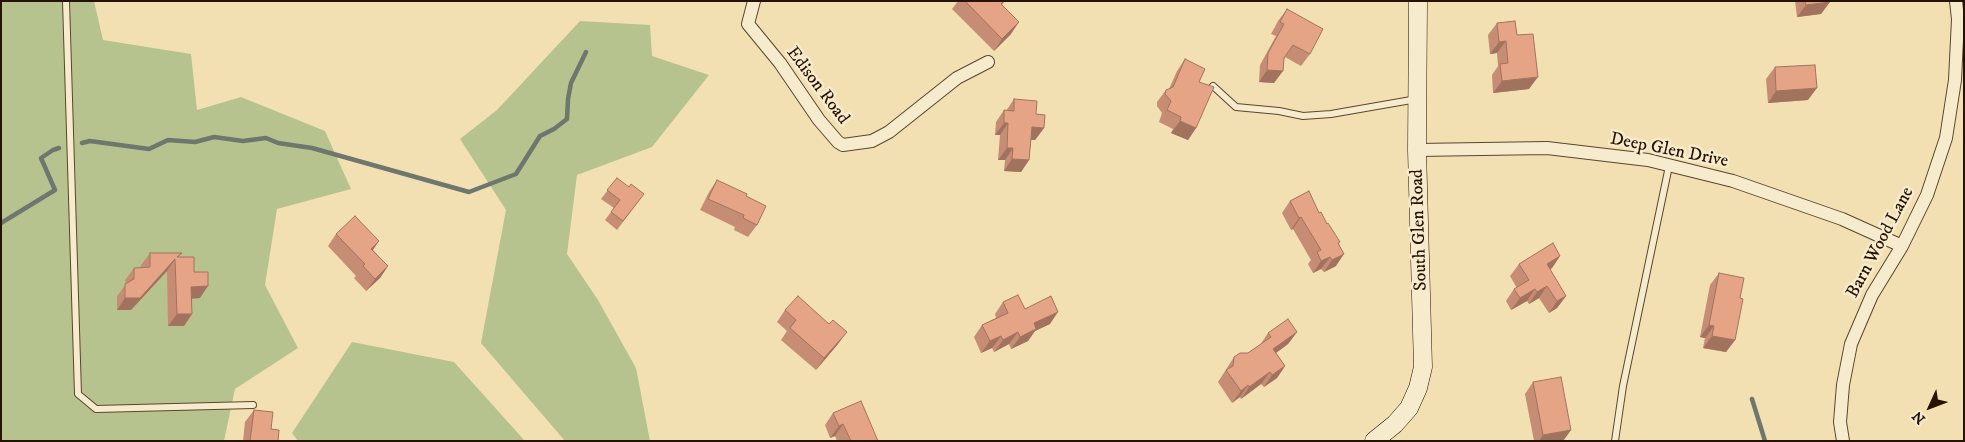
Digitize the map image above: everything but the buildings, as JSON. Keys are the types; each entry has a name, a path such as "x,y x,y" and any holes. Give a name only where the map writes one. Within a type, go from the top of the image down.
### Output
{"main road":[{"name":"South Glen Road","path":"1374,441 1395,424 1409,408 1418,388 1423,367 1417,150 1418,1"}],"street":[{"name":"Edison Road","path":"754,1 748,24 780,63 819,120 838,142 843,145 872,141 889,132 957,78 988,62"},
{"name":"Barn Wood Lane","path":"1843,441 1840,422 1843,385 1851,344 1872,295 1902,246 1927,196 1946,138 1955,80 1958,19 1956,1"},
{"name":"Deep Glen Drive","path":"1417,150 1547,148 1648,160 1733,181 1842,219 1902,246"}],"lane":[{"path":"66,1 78,394 96,409 253,404"},
{"path":"1213,86 1236,108 1279,111 1303,116 1331,114 1418,99"},
{"path":"1615,441 1623,386 1669,166"}],"green space":[{"path":"1,1 94,1 103,40 191,54 197,110 241,97 325,131 351,189 277,209 265,285 298,348 235,389 224,441 1,441"},
{"path":"580,21 650,25 652,56 709,75 652,147 577,175 567,254 598,300 636,368 650,441 565,441 481,343 506,210 460,139 497,110"},
{"path":"352,342 454,362 525,441 298,441 292,433"}],"waterway":[{"path":"82,143 90,141 149,149 168,140 195,142 214,137 243,141 266,138 278,143 312,148 469,192 516,174 540,136 554,129 567,119 571,83 586,52"},
{"path":"1,223 55,190 41,158 59,148"},
{"path":"1752,399 1765,441"}]}
